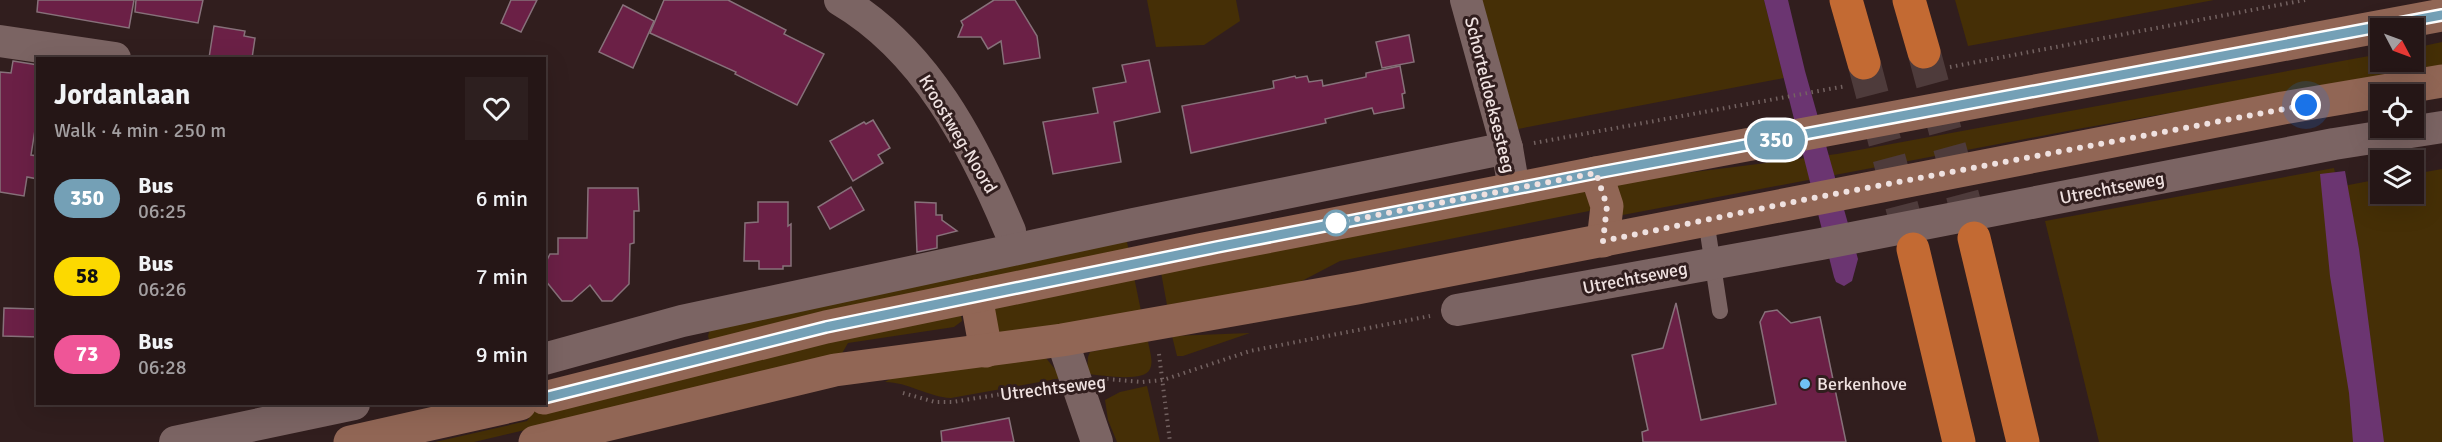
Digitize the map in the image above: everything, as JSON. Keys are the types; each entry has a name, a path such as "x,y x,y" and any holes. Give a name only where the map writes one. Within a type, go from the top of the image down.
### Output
{"highway":[{"path":"1846,0 1864,63"},
{"path":"1909,0 1924,52"},
{"path":"1974,238 2023,442"},
{"path":"1913,249 1959,442"}],"main road":[{"path":"546,397 826,327 976,296 1596,173 2442,15"},
{"path":"535,442 835,370 1062,340 1357,288 2283,108 2442,81"},
{"path":"1596,173 1607,206 1603,241"},
{"path":"976,296 986,351"},
{"path":"350,442 408,436 516,405"}],"street":[{"name":"Kroostweg-Noord","path":"840,0 866,16 898,45 934,86 992,187 1010,231"},
{"name":"Schorteldoeksesteeg","path":"1466,0 1507,148 1514,189"},
{"path":"0,41 108,57"},
{"name":"Utrechtseweg","path":"1457,310 2334,144 2442,127"},
{"path":"546,358 682,321 1087,234 1507,148"},
{"path":"682,321 690,360"},
{"path":"1062,340 1097,442"},
{"path":"175,442 349,405"}],"lane":[{"path":"1706,220 1720,311"}],"path":[{"path":"1974,62 2305,0"},
{"path":"1507,148 1788,97"},
{"name":"Utrechtseweg","path":"901,393 935,402 951,402 1098,378 1142,382 1163,380 1250,351 1457,310"},
{"path":"1163,380 1170,442"}],"shaded area":[{"path":"1147,0 1236,0 1240,21 1204,45 1156,47"},
{"path":"1482,0 1764,0 1784,78 1518,129"},
{"path":"1764,0 1788,0 1805,71 1858,259 1852,281 1844,286 1836,282 1834,277"},
{"path":"1955,0 2214,0 1968,46"},
{"path":"2442,42 2442,66 2424,69 2424,46"},
{"path":"2370,56 2370,72 2407,72 2083,128 1612,217 1614,182 1837,154"},
{"path":"2334,168 2338,187 2370,181 2370,204 2424,204 2424,172 2442,169 2442,442 2099,442 2045,221"},
{"path":"2345,171 2359,249 2384,442 2353,442 2349,393 2330,276 2320,174"},
{"path":"1582,188 1594,206 1589,211 1340,261 1298,283 1167,305 1160,267"},
{"path":"1123,238 1127,242 1130,256 711,346 708,336 710,329"},
{"path":"1133,272 1141,311 993,336 994,305"},
{"path":"960,311 962,321 954,327 848,343 841,355 474,442 435,442 527,421 537,406"},
{"path":"1250,333 1183,356 1177,356 1172,336"},
{"path":"1148,341 1152,363 1146,373 1131,377 1087,374 1090,352"},
{"path":"1046,358 1062,378 951,398 902,384 885,382 895,376"},
{"path":"1147,386 1160,442 1117,442 1108,420 1105,400 1120,392"}],"building":[{"path":"38,0 134,0 129,28 37,12"},
{"path":"136,0 203,0 198,23 135,12"},
{"path":"511,0 537,0 521,32 501,23"},
{"path":"664,0 728,0 786,30 784,34 824,54 797,105 735,74 736,72 650,33"},
{"path":"994,0 1015,0 1037,36 1040,58 1004,64 1001,41 988,49 981,37 958,37 963,25 961,21"},
{"path":"623,5 654,21 633,68 599,52"},
{"path":"214,26 245,31 244,36 255,38 252,57 209,57"},
{"path":"1409,35 1414,62 1382,68 1376,42"},
{"path":"1149,60 1160,112 1114,122 1121,162 1053,174 1043,122 1098,113 1093,88 1126,82 1122,65"},
{"path":"13,61 36,65 36,124 31,155 36,156 36,179 27,177 24,196 0,192 0,72 11,73"},
{"path":"1400,66 1405,93 1402,94 1404,108 1374,114 1372,108 1325,119 1326,123 1191,153 1182,106 1274,88 1273,81 1295,76 1296,78 1307,76 1309,82 1322,80 1323,86 1366,77 1366,73"},
{"path":"873,120 890,148 878,155 883,163 853,181 830,141 864,122 866,124"},
{"path":"851,187 864,210 830,229 818,207"},
{"path":"588,188 638,188 639,211 634,211 634,243 630,244 629,284 612,301 602,301 590,285 572,301 562,301 546,281 546,262 550,254 558,254 558,238 587,238"},
{"path":"758,202 788,202 788,226 791,224 791,266 783,266 783,269 759,269 759,261 744,261 745,223 758,222"},
{"path":"915,202 936,203 936,215 942,215 942,220 957,231 937,236 937,248 917,252"},
{"name":"Berkenhove","path":"1676,303 1701,420 1776,404 1760,322 1765,312 1777,310 1791,323 1820,317 1846,442 1643,442 1642,432 1648,430 1632,355 1663,348"},
{"path":"4,308 36,309 36,337 3,336"},
{"path":"1009,418 1014,442 942,442 941,431"}],"tunnel":[{"path":"1924,52 1974,238"},
{"path":"1864,63 1913,249"}],"bus line":[{"name":"350","path":"546,397 826,327 1217,247 1596,173 2442,15"}],"place":[{"name":"Berkenhove","path":"1805,384"}],"route":[{"path":"1336,223 1596,173 1607,206 1603,241 1808,199 2306,105"}]}
